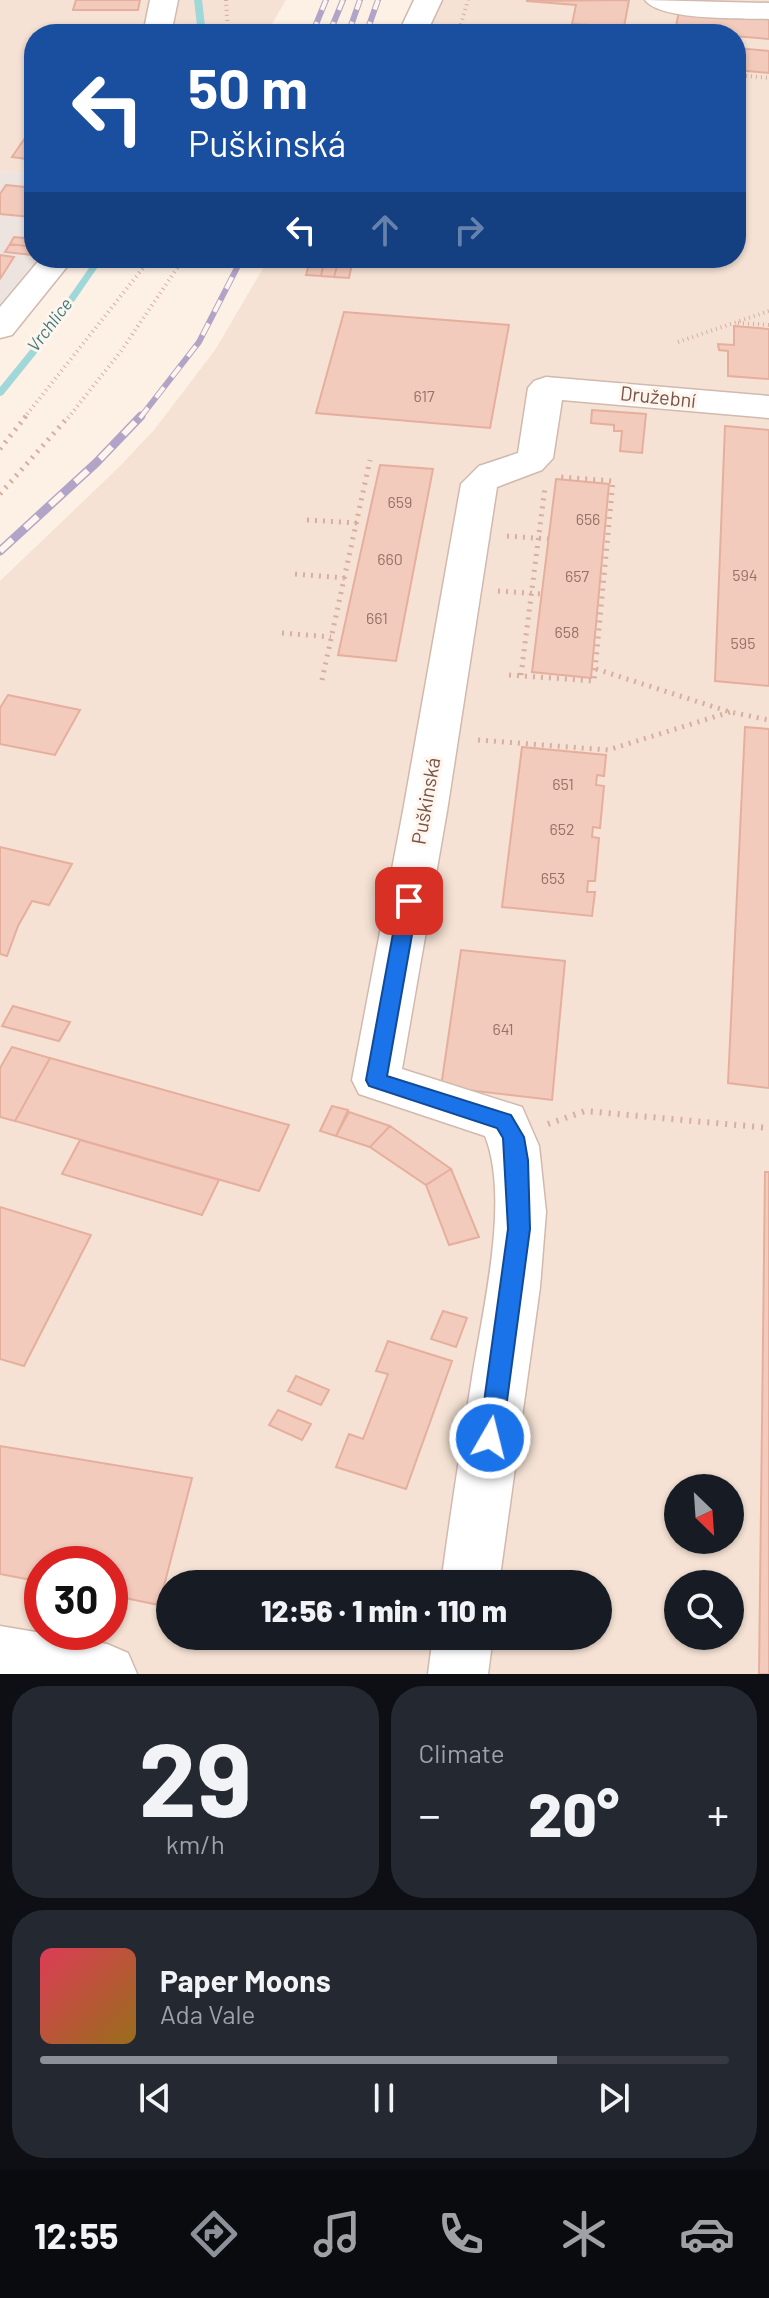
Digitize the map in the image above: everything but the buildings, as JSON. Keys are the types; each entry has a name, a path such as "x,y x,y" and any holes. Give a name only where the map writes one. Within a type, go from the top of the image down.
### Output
{"street":[{"path":"159,24 164,0"},
{"path":"417,24 428,0"},
{"path":"657,6 759,7"},
{"path":"0,328 50,268"},
{"name":"Družební","path":"546,388 769,407"},
{"name":"Puškinská","path":"514,1137 504,1121 376,1080 479,484 499,469 529,463 535,458 546,388"},
{"path":"472,1570 519,1229 514,1137"},
{"path":"458,1674 461,1650"},
{"path":"0,1656 107,1674"}],"path":[{"path":"226,0 227,24"},
{"path":"461,24 468,0"},
{"path":"746,76 769,78"},
{"path":"0,449 143,268"},
{"path":"0,494 95,387 147,319 178,268"},
{"path":"678,342 769,311"},
{"path":"735,323 769,325"},
{"path":"322,680 370,460"},
{"path":"509,675 594,681 613,481 546,479 521,675"},
{"path":"307,520 357,523"},
{"path":"295,574 345,578"},
{"path":"282,633 331,637"},
{"path":"596,669 730,712 769,720"},
{"path":"437,737 608,750 730,712"},
{"path":"502,742 504,732"},
{"path":"514,1137 585,1111 769,1128"}],"shaded area":[{"path":"0,0 286,0 272,24 24,24 24,174 0,171"},
{"path":"439,0 769,0 769,1674 0,1674 0,581 154,430 215,350 263,268 746,268 746,24 431,24"},
{"path":"0,171 24,174 24,268 42,268 0,328"}],"waterway":[{"name":"Vrchlice","path":"198,0 201,24"},
{"name":"Vrchlice","path":"0,393 46,336 93,268"}],"railway":[{"path":"316,24 326,0"},
{"path":"333,24 343,0"},
{"path":"352,24 360,0"},
{"path":"370,24 378,0"},
{"path":"140,418 199,342 237,268"},
{"path":"0,551 96,463 141,416"}],"route":[{"path":"409,901 376,1080 399,1090 504,1121 514,1137 519,1229 490,1438"}]}
